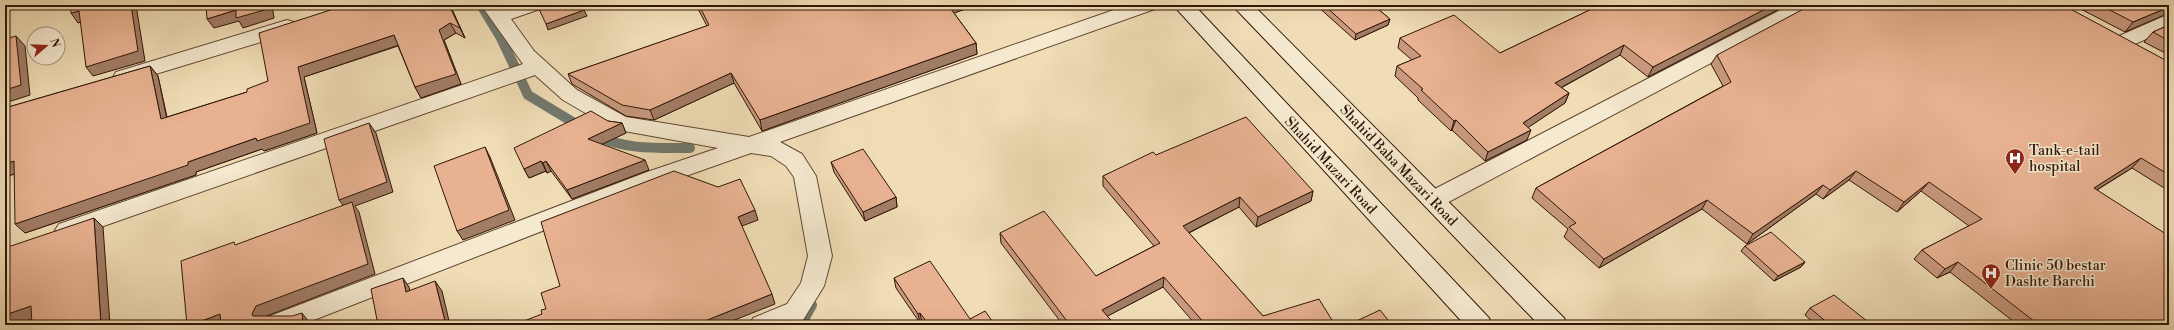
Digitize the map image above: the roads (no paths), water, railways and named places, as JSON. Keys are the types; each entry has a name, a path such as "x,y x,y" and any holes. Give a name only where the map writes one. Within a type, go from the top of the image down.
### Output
{"street":[{"path":"533,5 495,11 527,56 570,95 621,124 776,150 794,160 805,176 820,256 812,286 792,317 762,325"},
{"path":"274,325 648,180 1148,5"},
{"name":"Shahid Mazari Road","path":"1183,5 1480,325"},
{"name":"Shahid Baba Mazari Road","path":"1242,5 1556,325"},
{"path":"1433,200 1806,5"},
{"path":"103,83 306,21"},
{"path":"2144,52 2118,38 2169,21"},
{"path":"50,236 538,66"}],"waterway":[{"path":"481,5 501,38 528,95 581,127"},
{"path":"595,135 606,140 630,146 653,148 690,148"},
{"path":"801,325 812,305"}],"place":[{"name":"Tank-e-tail hospital","path":"2015,175"},
{"name":"Clinic 50 bestar Dashte Barchi","path":"1991,290"}]}
